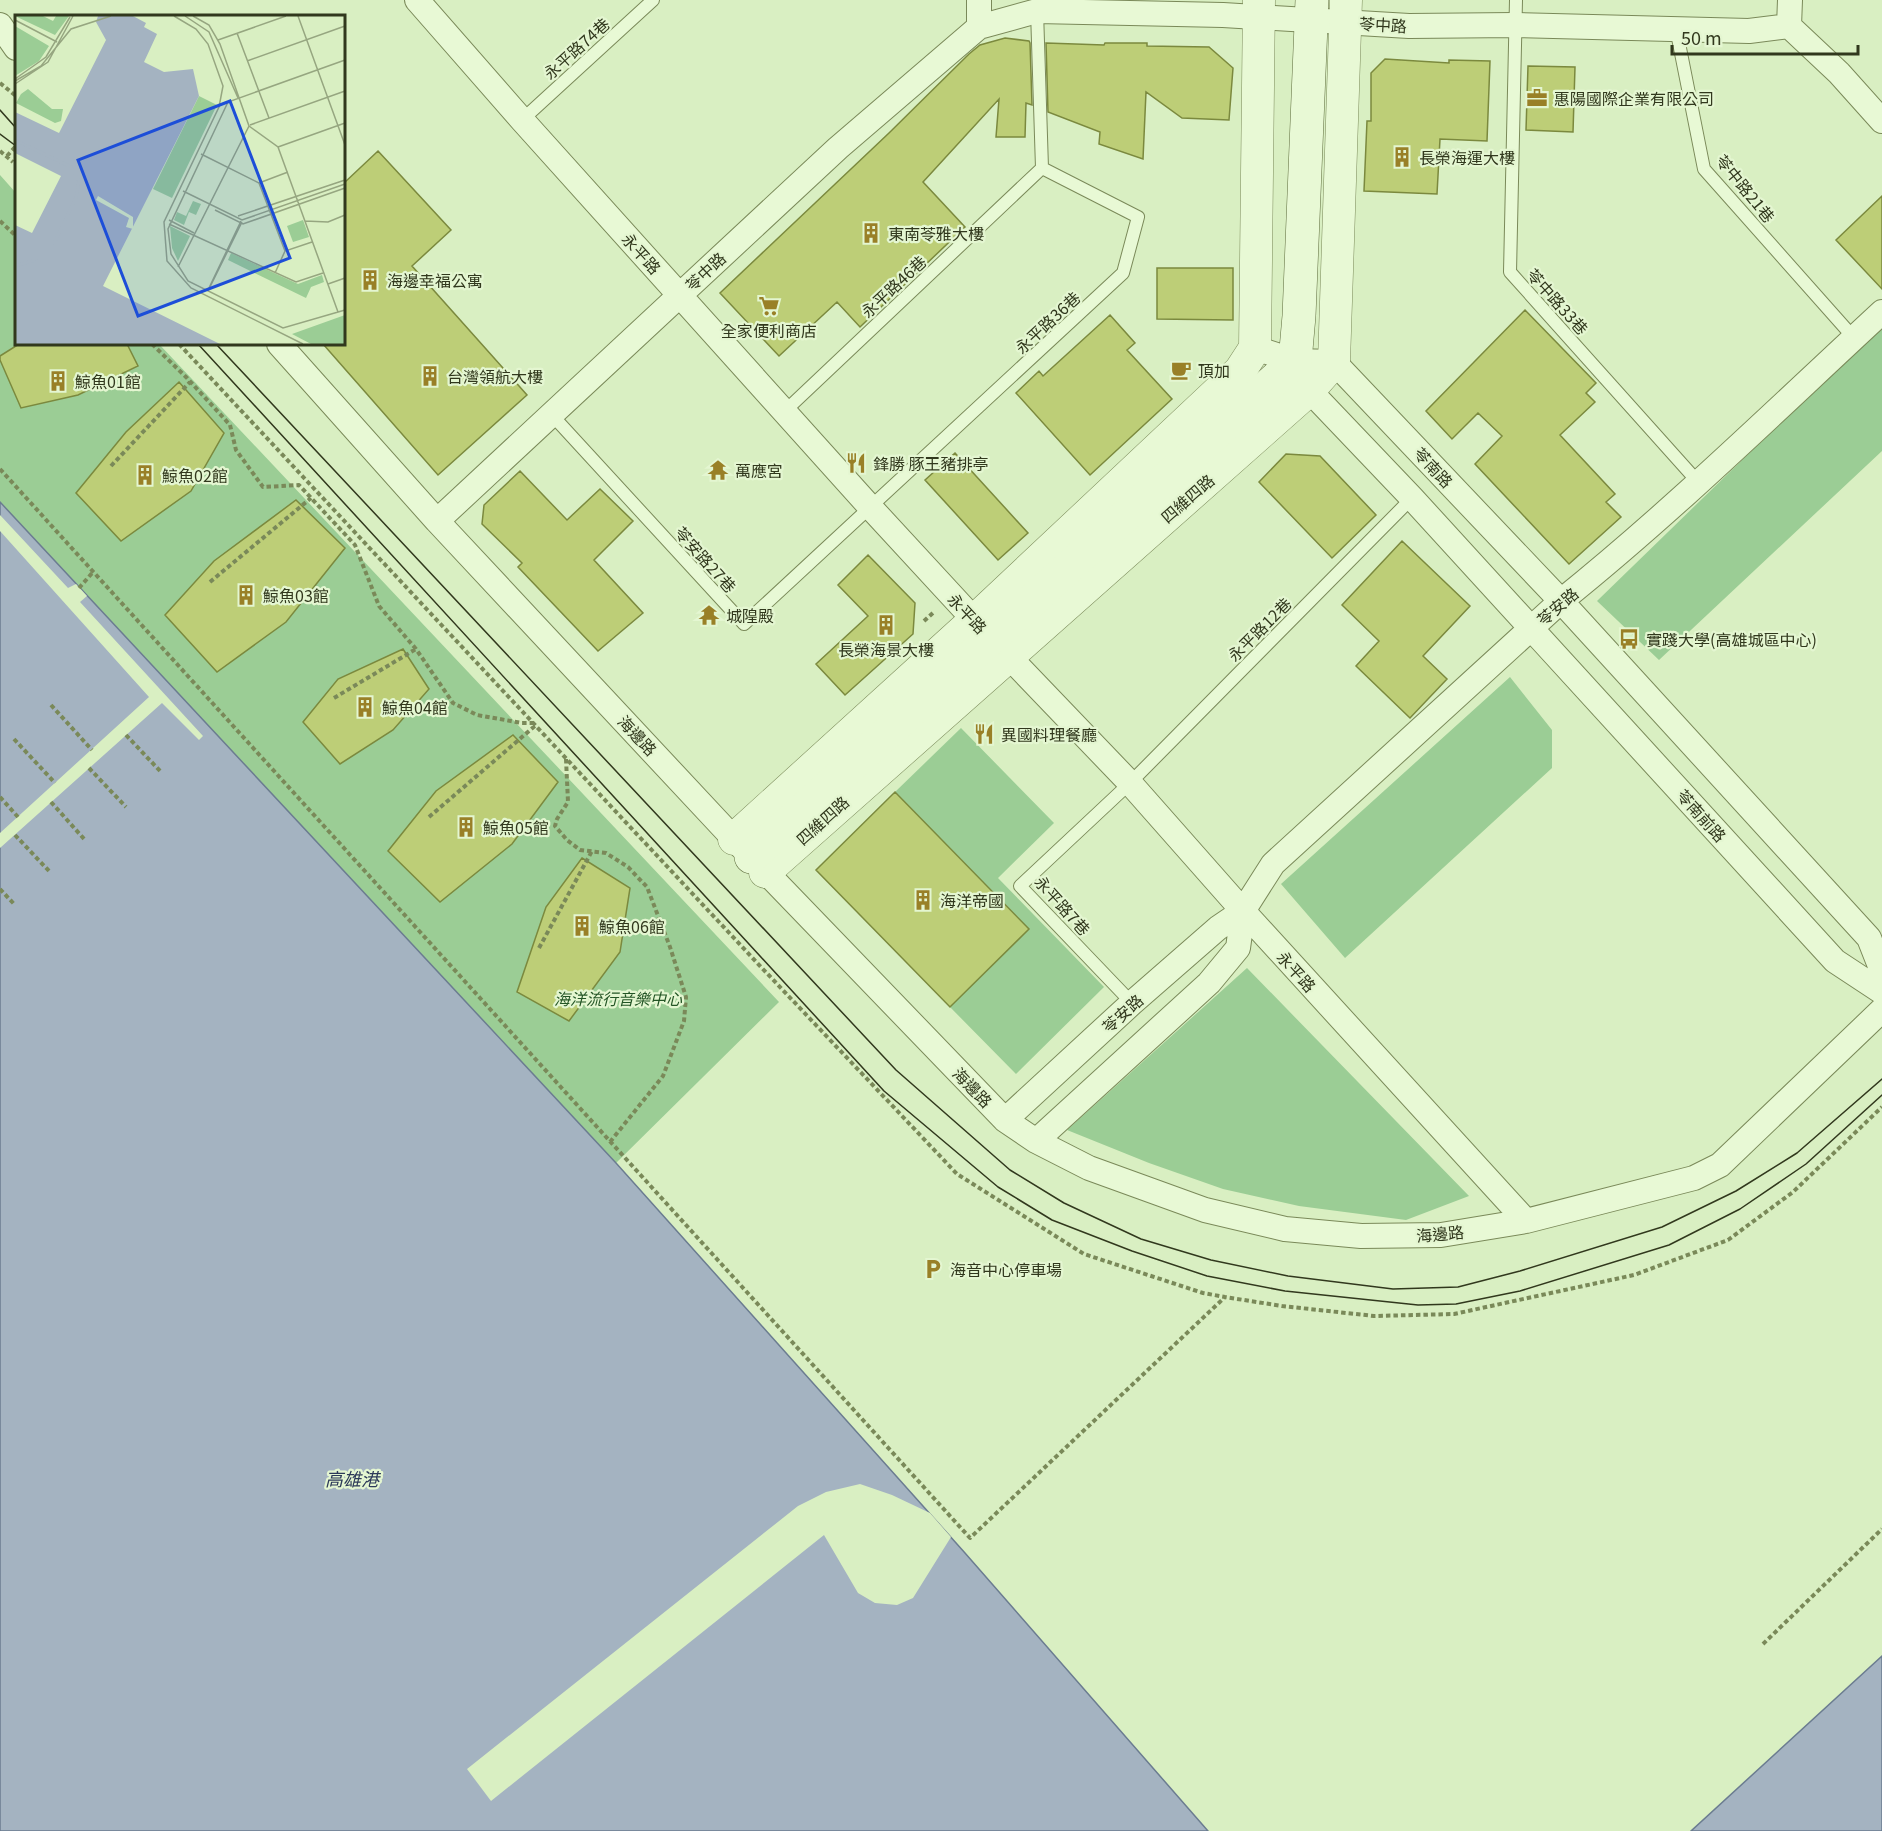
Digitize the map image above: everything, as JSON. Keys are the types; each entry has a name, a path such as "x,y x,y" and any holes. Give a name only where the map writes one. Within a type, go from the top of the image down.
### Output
{"main road":[{"path":"1295,361 1299,316 1312,10"},
{"name":"四維四路","path":"750,856 1295,361"}],"street":[{"name":"永平路","path":"417,0 871,508 1130,783 1526,1221"},
{"path":"979,0 979,27"},
{"path":"1790,0 1789,26 1839,73 1882,121"},
{"name":"苓中路","path":"437,521 838,148 979,27 1037,11 1119,6 1346,11 1409,26 1515,25 1749,31 1789,26"},
{"path":"1258,9 1255,348 1295,361 1334,362 1346,11"},
{"path":"0,25 15,47"},
{"name":"苓安路","path":"1005,1120 1132,1003 1218,928 1243,910 1273,864 1561,601 1698,482 1882,312"},
{"name":"海邊路","path":"280,345 437,521 750,856 1005,1120 1036,1141 1089,1168 1205,1210 1285,1229 1361,1236 1441,1235 1526,1221 1694,1178 1720,1166 1882,1010"},
{"name":"四維四路","path":"991,637 1240,371 1255,348"},
{"path":"1295,361 1309,390 1532,628"},
{"name":"四維四路","path":"991,637 1309,390 1334,362"},
{"name":"苓南路","path":"1334,362 1561,601"},
{"path":"1561,601 1869,938 1882,971"},
{"name":"苓南前路","path":"1532,628 1835,961 1882,992"},
{"name":"苓安路","path":"1036,1141 1209,983 1238,948 1243,910"}],"lane":[{"name":"永平路74巷","path":"522,120 653,0"},
{"name":"苓中路33巷","path":"1516,0 1510,272 1698,482"},
{"path":"1037,11 1042,168"},
{"name":"苓中路21巷","path":"1676,28 1704,169 1854,338"},
{"name":"永平路46巷","path":"784,412 1042,168"},
{"name":"永平路36巷","path":"871,508 1123,273 1138,217 1042,168"},
{"name":"苓安路27巷","path":"552,415 744,624 871,508"},
{"name":"永平路12巷","path":"1130,783 1412,498"},
{"name":"永平路7巷","path":"1130,783 1020,886 1132,1003"}],"path":[{"path":"0,83 15,95"},
{"path":"7,156 15,147"},
{"path":"0,151 13,162"},
{"path":"0,221 15,235"},
{"path":"153,345 230,425 236,450 263,488 299,486 355,545 379,606 416,649 453,703 477,715 535,724"},
{"path":"182,345 957,1174 1084,1254 1203,1293 1225,1297 1374,1316 1454,1314 1634,1275 1728,1240 1792,1192 1882,1107"},
{"path":"111,466 190,382"},
{"path":"0,469 970,1538 1225,1297"},
{"path":"210,582 311,498"},
{"path":"79,588 93,572"},
{"path":"334,698 416,649"},
{"path":"51,705 92,750"},
{"path":"429,817 535,724"},
{"path":"126,735 161,772"},
{"path":"14,739 55,783"},
{"path":"566,758 568,802 555,826 580,850 606,853 628,867 647,887 686,997 684,1021 663,1076 610,1142"},
{"path":"89,768 126,807"},
{"path":"0,797 18,817"},
{"path":"51,802 85,840"},
{"path":"15,835 49,871"},
{"path":"539,948 592,851"},
{"path":"0,889 14,904"},
{"path":"1763,1644 1882,1529"}],"green space":[{"name":"海洋流行音樂中心","path":"0,175 15,192 15,345 160,345 779,1002 616,1163 0,502"},
{"path":"1882,324 1882,451 1659,660 1597,601"},
{"path":"1510,677 1552,730 1552,768 1345,958 1281,884"},
{"path":"961,728 1054,823 998,878 1104,987 1016,1074 950,1007 1029,929 895,792"},
{"path":"1247,968 1469,1196 1406,1220 1299,1206 1223,1189 1149,1163 1067,1130"}],"water":[{"name":"高雄港","path":"0,502 616,1163 965,1553 1208,1831 0,1831"},
{"path":"1882,1656 1882,1831 1691,1831"}],"pier":[{"path":"0,515 68,588 76,584 87,596 80,602 203,736 199,740 162,703 0,848 0,833 149,697 0,531"},
{"path":"860,1484 892,1495 930,1513 951,1537 913,1598 897,1605 875,1603 858,1593 824,1535 491,1801 467,1769 798,1506 826,1492"}],"building":[{"path":"1005,38 1030,43 1032,105 1026,103 1025,137 996,137 999,99 923,182 965,227 860,327 837,302 779,356 720,293 969,54 980,45"},
{"path":"1046,43 1104,45 1105,43 1147,43 1147,46 1209,47 1233,68 1229,120 1182,118 1146,92 1143,159 1099,144 1100,132 1048,112"},
{"path":"1385,59 1449,63 1449,60 1490,61 1487,141 1440,139 1437,194 1364,191 1367,121 1371,121 1371,73"},
{"path":"1528,66 1575,67 1573,132 1526,130"},
{"name":"台灣領航大樓","path":"378,151 451,230 412,266 527,395 438,475 324,345 345,345 345,182"},
{"path":"1882,196 1882,289 1836,240"},
{"path":"1157,268 1233,268 1233,320 1157,319"},
{"path":"1525,310 1596,383 1586,393 1595,402 1560,435 1615,494 1606,502 1621,517 1569,564 1475,464 1502,436 1478,413 1452,439 1426,411"},
{"path":"1110,315 1135,343 1127,350 1172,399 1090,475 1016,393 1039,371 1043,376"},
{"name":"鯨魚01館","path":"17,345 128,345 138,366 78,395 21,408 0,356"},
{"name":"鯨魚02館","path":"179,382 224,433 191,491 121,541 76,493 126,432"},
{"path":"955,453 1028,533 998,560 925,480"},
{"path":"1286,454 1320,456 1376,515 1332,558 1259,482"},
{"path":"520,471 567,520 600,489 633,521 594,560 643,613 598,651 518,567 522,563 482,524 484,505"},
{"name":"鯨魚03館","path":"296,500 345,548 286,622 217,672 165,615 214,561"},
{"path":"1402,541 1470,606 1423,656 1447,679 1410,718 1356,666 1379,641 1342,605"},
{"name":"長榮海景大樓","path":"868,555 915,603 913,634 845,695 816,664 868,616 838,585"},
{"name":"鯨魚04館","path":"403,649 429,689 393,730 340,764 303,722 338,679"},
{"name":"鯨魚05館","path":"513,735 558,782 512,844 440,902 388,851 436,791"},
{"name":"海洋帝國","path":"895,792 1029,929 950,1007 816,870"},
{"name":"鯨魚06館","path":"582,858 630,888 620,952 569,1021 517,992 546,907"}],"tram line":[{"path":"0,110 15,127"},
{"path":"0,134 15,145"},
{"path":"199,345 884,1091 998,1187 1052,1220 1132,1251 1207,1276 1285,1291 1418,1305 1456,1304 1520,1291 1669,1245 1740,1209 1806,1164 1882,1095"},
{"path":"217,345 896,1070 1010,1170 1064,1203 1141,1239 1211,1260 1288,1276 1393,1289 1458,1287 1520,1271 1662,1227 1736,1191 1797,1153 1882,1079"}],"place":[{"name":"惠陽國際企業有限公司","path":"1537,98"},
{"name":"長榮海運大樓","path":"1402,157"},
{"name":"東南苓雅大樓","path":"871,233"},
{"name":"海邊幸福公寓","path":"370,280"},
{"name":"全家便利商店","path":"769,306"},
{"name":"頂加","path":"1181,370"},
{"name":"台灣領航大樓","path":"430,376"},
{"name":"鯨魚01館","path":"58,381"},
{"name":"鋒勝 豚王豬排亭","path":"856,463"},
{"name":"萬應宮","path":"718,470"},
{"name":"鯨魚02館","path":"145,475"},
{"name":"鯨魚03館","path":"246,595"},
{"name":"城隍殿","path":"709,615"},
{"name":"長榮海景大樓","path":"886,625"},
{"name":"實踐大學(高雄城區中心)","path":"1629,639"},
{"name":"鯨魚04館","path":"365,707"},
{"name":"異國料理餐廳","path":"984,734"},
{"name":"鯨魚05館","path":"466,827"},
{"name":"海洋帝國","path":"923,900"},
{"name":"鯨魚06館","path":"582,926"},
{"name":"海音中心停車場","path":"933,1269"}]}
